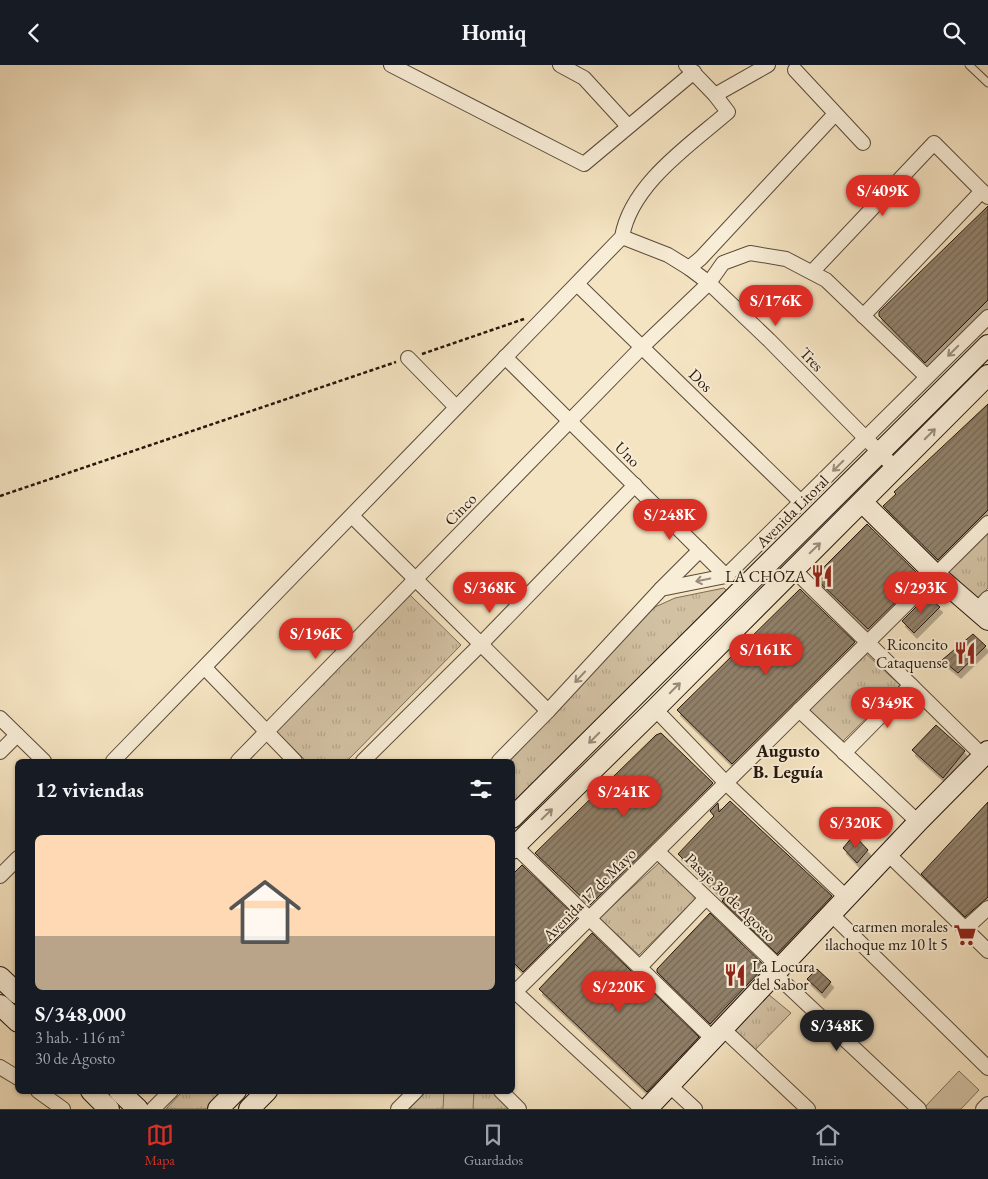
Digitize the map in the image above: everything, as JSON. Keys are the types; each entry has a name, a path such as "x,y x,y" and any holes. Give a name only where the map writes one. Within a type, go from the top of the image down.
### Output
{"main road":[{"name":"Avenida Litoral","path":"515,815 988,345"},
{"path":"515,846 988,375"},
{"path":"862,502 936,575 984,609"},
{"path":"647,1109 918,823 986,754"},
{"path":"0,1005 15,1019"},
{"path":"93,1094 109,1109"},
{"path":"122,1094 138,1109"},
{"path":"218,1109 233,1094"}],"street":[{"path":"115,759 622,237 624,224 629,213 661,169 728,112 715,95 690,69 584,164 391,65"},
{"path":"560,65 584,78"},
{"path":"571,65 628,126"},
{"path":"715,95 768,65"},
{"path":"796,70 863,143"},
{"path":"689,268 701,258 836,114"},
{"path":"812,272 934,143 985,194 863,316"},
{"name":"Tres","path":"622,237 668,255 708,283 769,340 895,468"},
{"name":"Cinco","path":"240,759 642,347 708,283 723,263 750,253 786,259 812,272 826,280 927,377"},
{"name":"Dos","path":"577,284 801,502"},
{"name":"Avenida Litoral","path":"726,576 988,317"},
{"name":"Uno","path":"505,357 726,576"},
{"path":"408,358 456,407"},
{"path":"365,759 480,645 635,485"},
{"path":"352,516 548,711"},
{"name":"Avenida 17 de Mayo","path":"515,990 988,523"},
{"path":"501,759 700,550"},
{"path":"793,569 911,685 986,754"},
{"path":"661,589 726,576"},
{"path":"204,668 293,759"},
{"path":"844,753 911,685"},
{"path":"654,709 726,783 847,898"},
{"path":"799,710 918,823"},
{"path":"0,719 42,759"},
{"path":"0,752 17,735"},
{"path":"515,848 640,967 808,1109"},
{"name":"Pasaje 30 de Agosto","path":"657,851 919,1109"},
{"path":"889,855 988,951"},
{"path":"0,876 15,861"},
{"path":"640,967 706,898"},
{"path":"966,928 988,908"},
{"path":"831,915 988,1068"},
{"path":"515,994 642,1109"},
{"path":"0,1067 15,1076"},
{"path":"669,1085 686,1106"},
{"path":"42,1094 63,1109"},
{"path":"153,1109 168,1094"},
{"path":"398,1109 413,1094"},
{"path":"504,1094 519,1109"},
{"path":"983,1109 988,1104"}],"lane":[{"path":"969,65 988,83"}],"path":[{"path":"0,496 524,319"}],"green space":[{"path":"988,529 988,588 976,600 945,572"},
{"path":"724,588 728,592 515,804 515,759 507,759 655,607 675,598"},
{"path":"410,595 461,645 349,759 304,759 275,730"},
{"path":"864,652 900,685 842,742 807,710"},
{"path":"659,863 697,898 639,955 599,918"},
{"path":"768,994 791,1013 752,1053 731,1033"},
{"path":"959,1071 979,1090 961,1109 923,1109"},
{"path":"180,1094 223,1094 208,1109 166,1109"},
{"path":"424,1094 494,1094 510,1109 409,1109"},
{"path":"444,1094 474,1094 473,1109 443,1109"}],"building":[{"path":"988,206 988,300 925,363 879,316 879,312"},
{"path":"988,404 988,510 938,560 883,506 896,494 894,492"},
{"path":"867,524 920,576 868,629 814,577"},
{"path":"800,589 855,642 732,764 677,710"},
{"path":"927,596 940,607 914,633 902,621"},
{"name":"Riconcito Cataquense","path":"973,634 986,646 958,673 942,660"},
{"path":"936,725 965,751 943,778 912,750"},
{"path":"661,733 713,783 590,905 535,853 656,735"},
{"path":"730,801 832,896 777,954 722,901 724,899 678,854 714,816 710,811 718,803 719,812"},
{"path":"988,802 988,897 965,917 921,874"},
{"path":"854,835 868,850 857,863 843,848"},
{"path":"522,865 577,918 523,972 515,964 515,872"},
{"path":"710,913 765,966 710,1024 657,972 657,969"},
{"path":"592,933 699,1037 647,1092 539,989"},
{"path":"817,969 831,982 822,993 807,979"}],"place":[{"name":"LA CHOZA","path":"822,576"},
{"name":"Riconcito Cataquense","path":"965,653"},
{"name":"carmen morales ilachoque mz 10 lt 5","path":"965,935"},
{"name":"La Locura del Sabor","path":"735,975"}],"district":[{"name":"Augusto B. Leguía","path":"788,762"}]}
